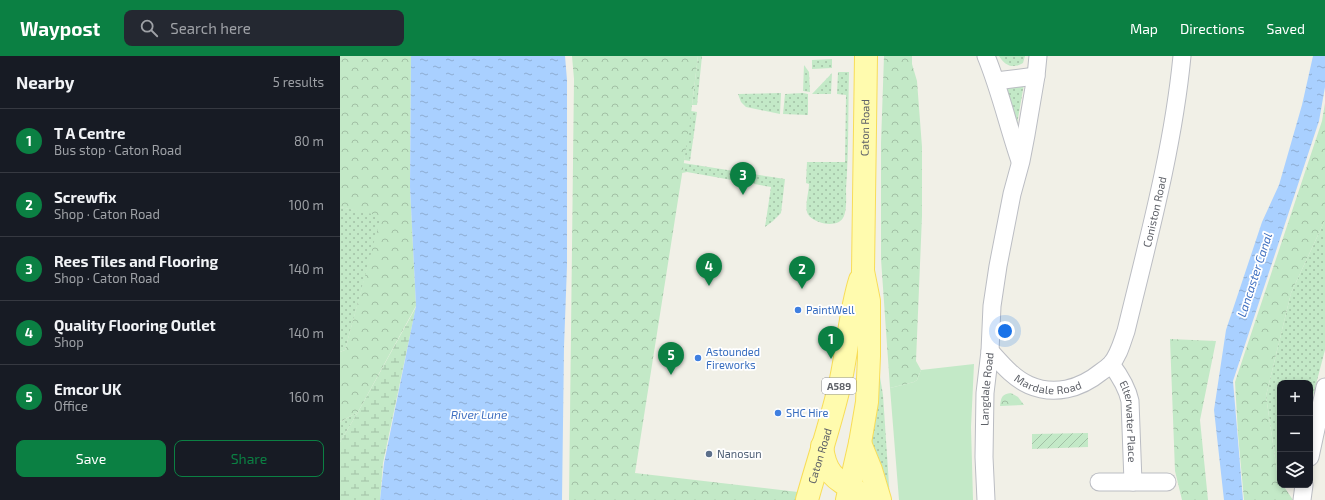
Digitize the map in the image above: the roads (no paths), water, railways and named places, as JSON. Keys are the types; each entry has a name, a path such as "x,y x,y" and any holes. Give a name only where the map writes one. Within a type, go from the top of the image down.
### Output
{"main road":[{"name":"Caton Road","path":"848,494 860,443 867,402 870,351 869,301 863,271 866,56"},
{"name":"Caton Road","path":"807,500 838,392 856,294 863,271"},
{"path":"860,443 873,476 880,500"},
{"path":"822,446 827,469 848,494 872,500"}],"street":[{"path":"986,56 996,81 1020,161"},
{"name":"Langdale Road","path":"986,500 984,457 985,393 990,351 992,306 998,266 1036,76 1038,56"},
{"name":"Coniston Road","path":"1111,364 1120,349 1126,331 1170,142 1182,56"},
{"path":"996,81 1036,76"},
{"name":"Mardale Road","path":"990,351 1008,371 1028,384 1042,390 1059,390 1074,387 1091,380 1111,364"},
{"name":"Elterwater Place","path":"1111,364 1128,390 1130,401 1133,482"},
{"path":"1311,452 1325,387"},
{"path":"1099,482 1167,482"},
{"path":"1302,500 1304,488"}],"water":[{"name":"River Lune","path":"411,56 565,56 567,80 567,266 564,347 562,500 380,500 384,463 416,306 410,187"},
{"name":"Lancaster Canal","path":"1313,56 1325,56 1325,87 1319,121 1233,381 1243,500 1224,500 1214,410 1226,330 1262,222 1279,185 1302,105"}],"place":[{"name":"Rees Tiles and Flooring","path":"743,195"},
{"name":"Quality Flooring Outlet","path":"709,286"},
{"name":"Screwfix","path":"802,289"},
{"name":"PaintWell","path":"798,310"},
{"name":"Astounded Fireworks","path":"698,358"},
{"name":"T A Centre","path":"831,359"},
{"name":"Emcor UK","path":"671,375"},
{"name":"SHC Hire","path":"778,413"},
{"name":"Nanosun","path":"709,454"}]}
